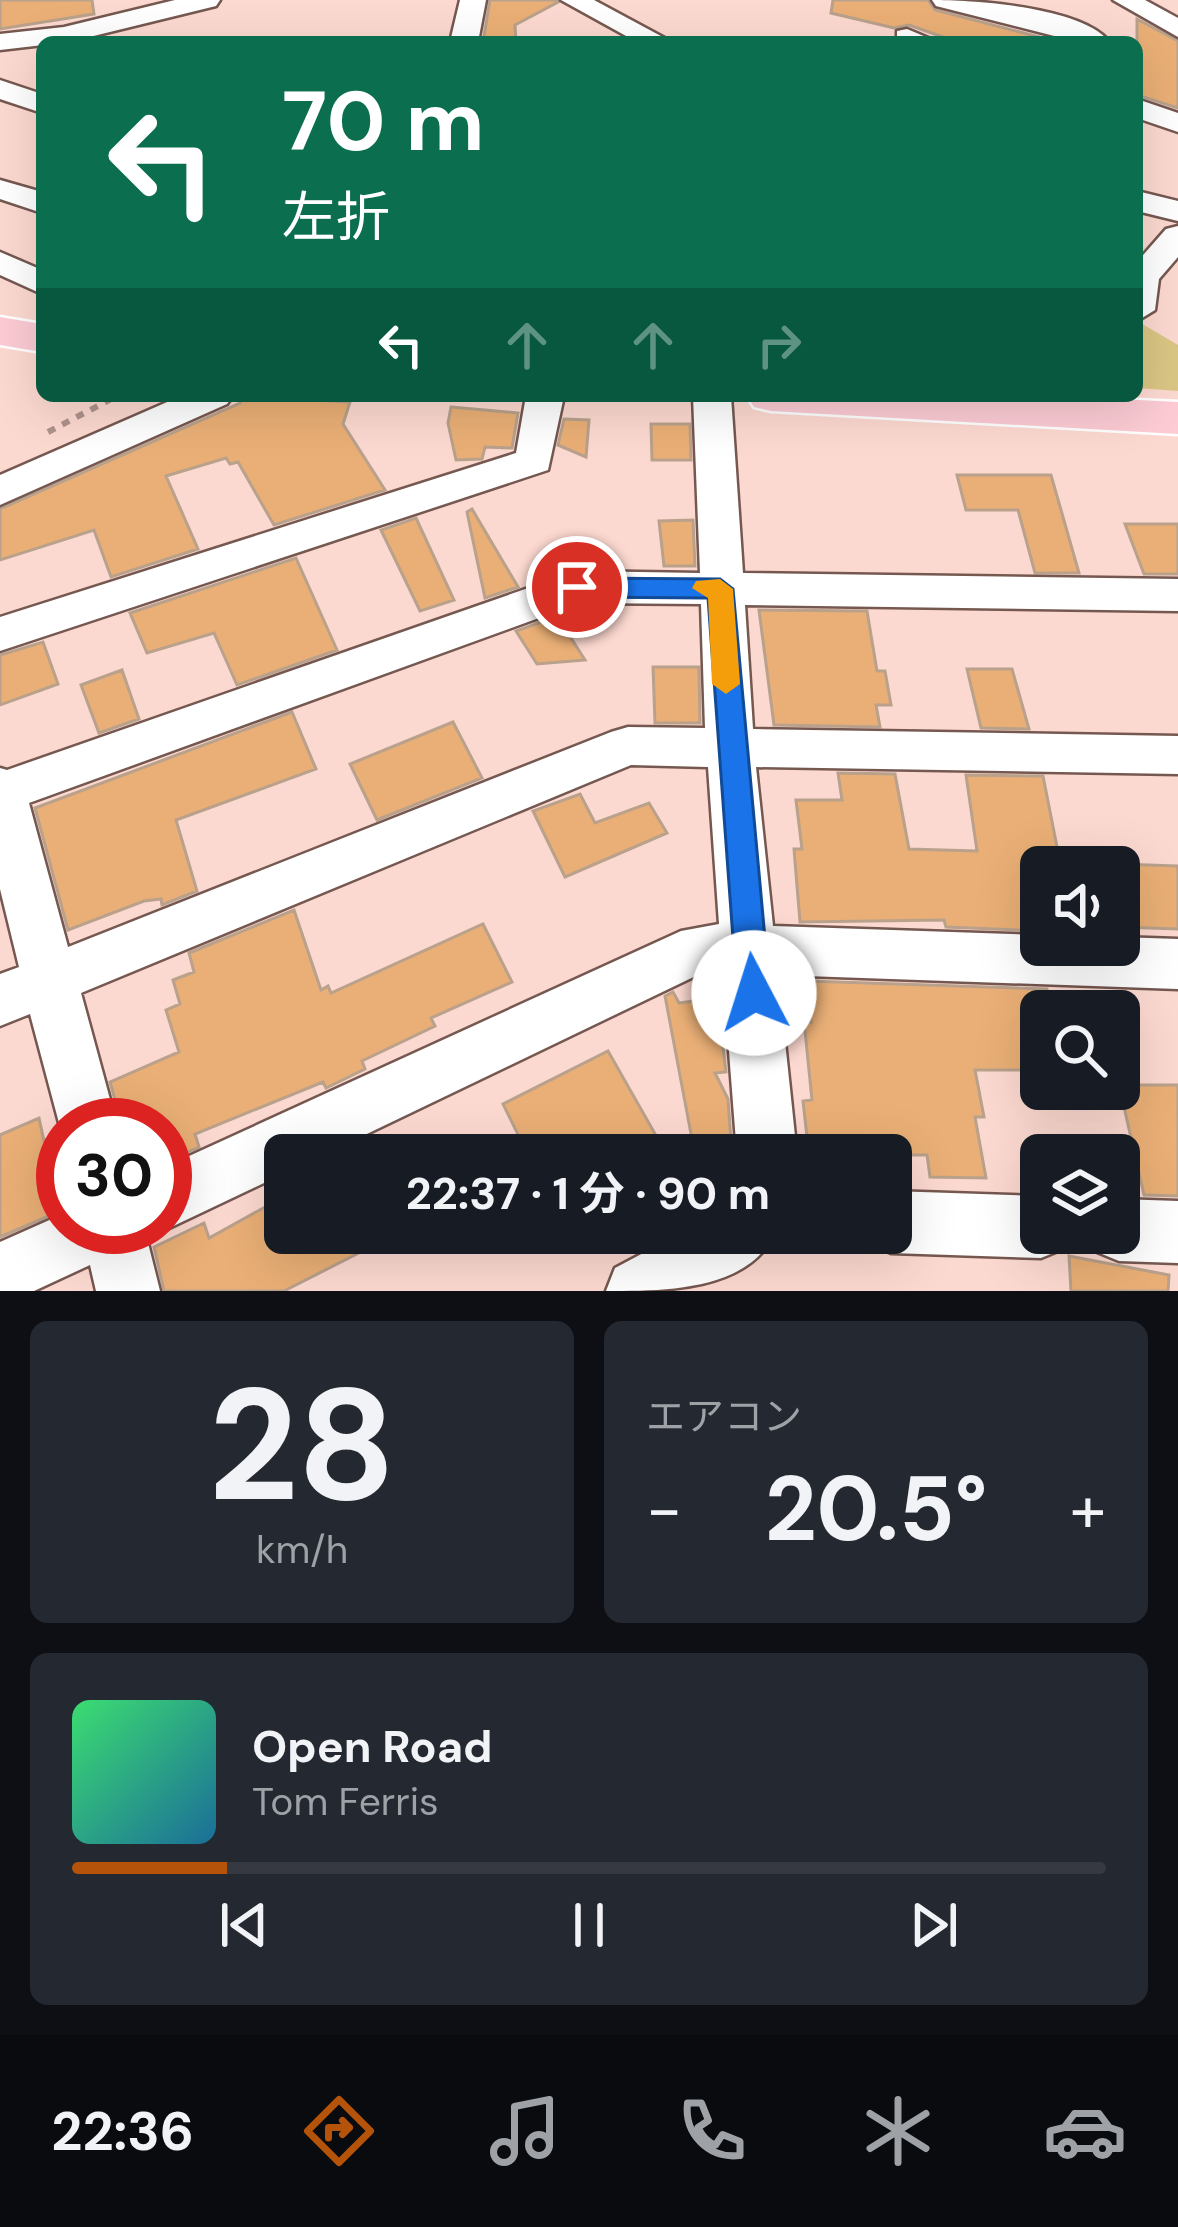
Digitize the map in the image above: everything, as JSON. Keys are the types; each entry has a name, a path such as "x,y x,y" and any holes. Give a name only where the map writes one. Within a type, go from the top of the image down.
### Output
{"main road":[{"path":"0,331 36,337"},
{"path":"935,402 1178,418"}],"street":[{"path":"48,36 207,0"},
{"path":"465,36 473,0"},
{"path":"574,0 646,36"},
{"path":"945,0 1009,7 1088,36"},
{"path":"1126,0 1178,28"},
{"path":"0,42 36,38"},
{"path":"0,56 36,57"},
{"path":"0,89 36,102"},
{"path":"1143,110 1178,123"},
{"path":"0,189 36,201"},
{"path":"1143,276 1178,236"},
{"path":"0,262 36,281"},
{"path":"0,491 200,402"},
{"path":"0,634 534,461 544,402"},
{"path":"712,402 730,747 765,1134"},
{"path":"80,1098 0,791 577,587 1178,596"},
{"path":"0,1000 614,750 730,747 1178,755"},
{"path":"192,1185 700,948 1178,964"},
{"path":"912,1223 1020,1226"},
{"path":"1140,1231 1178,1232"},
{"path":"0,1274 44,1254"},
{"path":"119,1254 128,1291"},
{"path":"638,1291 706,1254"}],"shaded area":[{"path":"1143,325 1178,345 1178,391 1143,388"}],"building":[{"path":"0,0 92,0 94,14 0,29"},
{"path":"490,0 558,2 515,25 516,36 484,36"},
{"path":"833,0 928,0 935,10 1035,36 940,36 909,25 894,28 831,13"},
{"path":"1137,19 1178,41 1178,108 1143,97 1143,36 1137,36"},
{"path":"350,402 343,424 385,490 274,525 238,462 230,464 226,458 166,476 198,549 111,577 94,530 0,560 0,509 240,403"},
{"path":"451,407 518,413 512,448 485,447 482,459 456,460 448,423"},
{"path":"564,419 589,420 586,457 558,445"},
{"path":"651,424 690,424 691,460 652,460"},
{"path":"957,475 1051,475 1079,573 1035,573 1018,510 966,510"},
{"path":"472,509 518,587 485,598 467,512"},
{"path":"416,518 454,600 420,611 381,530"},
{"path":"693,520 695,566 664,566 659,521"},
{"path":"1125,524 1178,524 1178,574 1144,574"},
{"path":"296,558 337,650 237,685 214,633 147,653 130,613"},
{"path":"759,610 867,611 877,671 885,671 891,705 876,705 880,727 774,725"},
{"path":"557,616 585,660 537,664 516,631"},
{"path":"43,642 58,684 0,705 0,655"},
{"path":"653,667 699,667 700,723 655,723"},
{"path":"967,669 1012,669 1029,729 981,728"},
{"path":"122,670 139,719 99,733 81,685"},
{"path":"292,712 316,769 176,820 197,891 162,905 161,899 144,901 68,930 35,808"},
{"path":"453,722 482,778 377,820 350,764"},
{"path":"838,773 895,774 909,849 977,851 966,775 1043,776 1057,846 1020,846 1020,930 946,927 944,920 800,922 794,849 802,849 796,800 842,800"},
{"path":"580,794 595,823 649,803 667,833 565,877 533,811"},
{"path":"1140,865 1178,866 1178,929 1140,928"},
{"path":"294,910 321,990 328,986 331,993 483,924 512,982 431,1018 435,1026 362,1061 365,1069 326,1088 323,1082 195,1134 199,1147 192,1150 192,1098 114,1098 110,1082 179,1052 166,1010 180,1004 173,980 194,972 189,953"},
{"path":"807,981 1047,990 1020,990 1020,1070 975,1070 984,1117 975,1117 986,1178 930,1177 927,1155 912,1155 912,1134 807,1134 803,1101 812,1100 804,1021 811,1022"},
{"path":"673,992 679,1003 717,998 726,1072 715,1073 728,1099 730,1134 691,1134 665,996"},
{"path":"608,1051 655,1134 518,1134 503,1104"},
{"path":"1140,1085 1178,1085 1178,1196 1144,1195 1140,1134 1130,1134 1125,1110 1140,1110"},
{"path":"36,1119 36,1222 0,1237 0,1135"},
{"path":"264,1208 264,1254 357,1254 284,1291 164,1291 156,1254 192,1254 192,1229 204,1223 209,1238"},
{"path":"1069,1256 1169,1275 1168,1291 1071,1291"}],"slow traffic":[{"path":"706,588 720,589 726,684"}],"route":[{"path":"577,587 720,589 754,993"}]}
